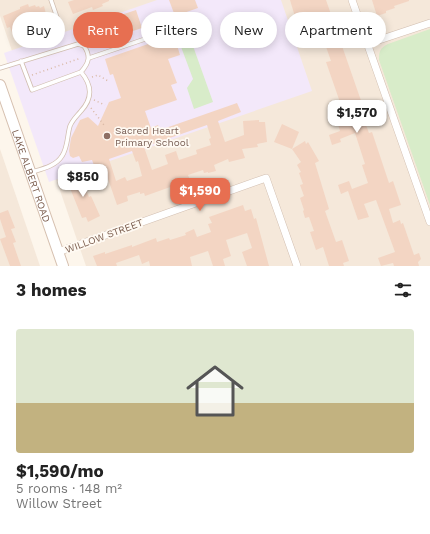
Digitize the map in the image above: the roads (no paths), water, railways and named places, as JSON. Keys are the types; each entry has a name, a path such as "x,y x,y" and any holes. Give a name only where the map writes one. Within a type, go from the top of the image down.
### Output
{"main road":[{"name":"LAKE ALBERT ROAD","path":"0,85 3,105 31,173 63,266"}],"street":[{"path":"352,0 356,12"},
{"path":"386,38 430,23"},
{"path":"368,48 430,222"},
{"name":"WILLOW STREET","path":"58,252 266,178 297,266"}],"lane":[{"path":"51,0 55,12"},
{"path":"89,58 141,40"},
{"path":"0,68 21,61 78,44 84,46 88,52 89,58 86,66 81,72 32,90 21,61"},
{"path":"31,173 50,166 62,157 74,118 83,110 91,90 87,79 81,72"}],"place":[{"name":"Sacred Heart Primary School","path":"107,136"}]}
